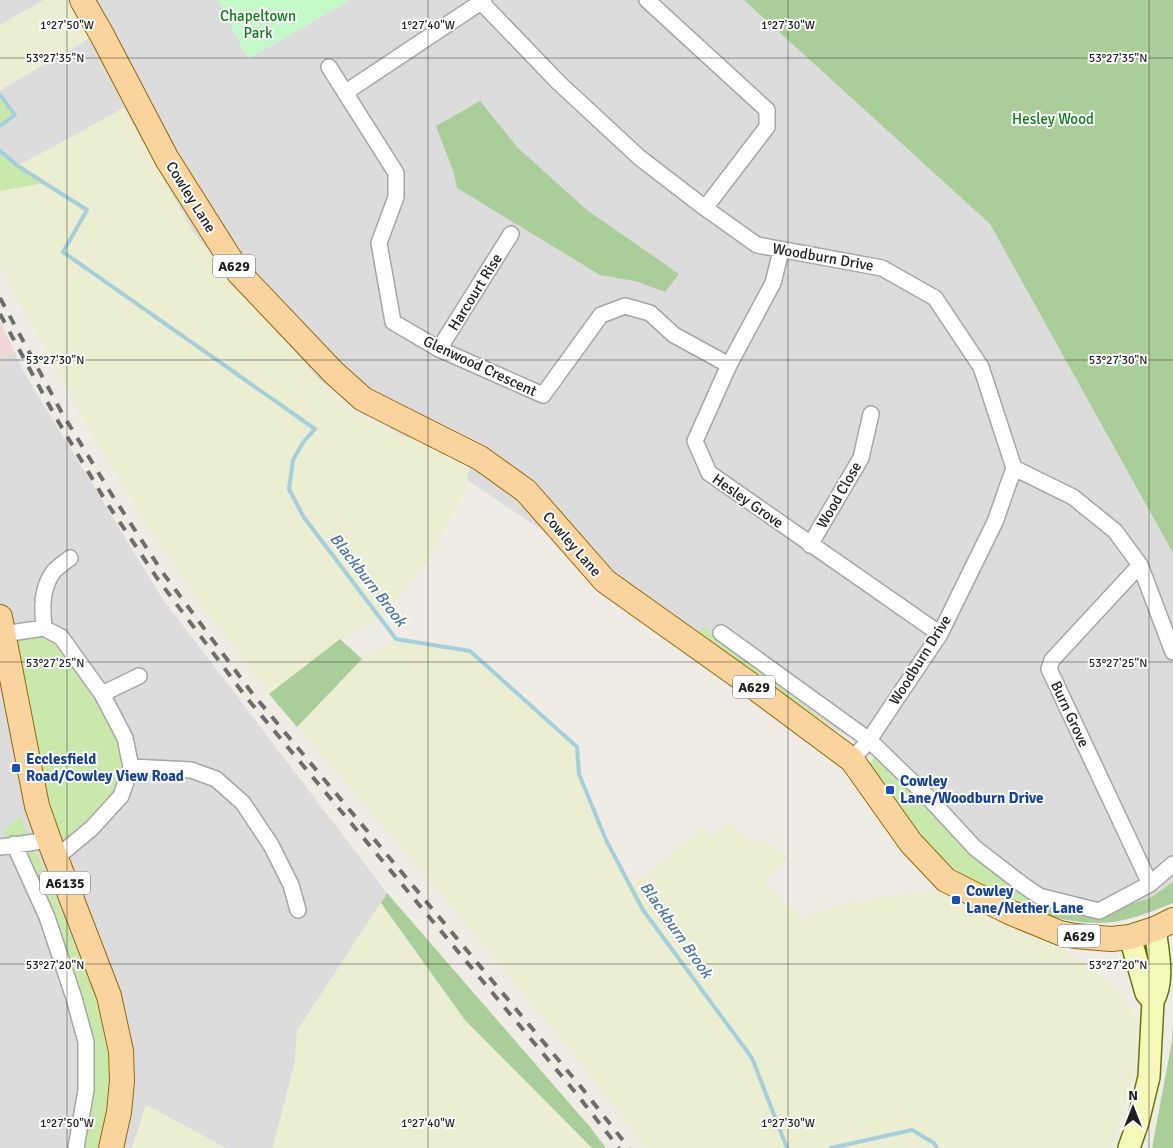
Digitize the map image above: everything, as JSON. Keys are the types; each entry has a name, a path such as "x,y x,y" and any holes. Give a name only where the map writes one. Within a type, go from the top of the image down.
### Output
{"main road":[{"name":"Cowley Lane","path":"82,0 167,159 239,273 334,373 363,399 480,458 526,491 605,581 852,760 911,843 946,880 1009,912 1060,933 1111,939 1130,937 1164,924"},
{"name":"A6135","path":"2,626 37,806 109,996 121,1051 122,1081 119,1112 112,1148"},
{"path":"1128,1148 1138,1122 1149,1077 1153,1001 1158,992 1164,924"},
{"path":"1130,937 1146,993 1153,1001"}],"street":[{"path":"646,0 767,110 767,127 705,208"},
{"name":"Woodburn Drive","path":"482,1 559,82 640,158 705,208 757,245 781,251 882,268 935,298 981,368 1014,468 996,522 940,634 869,740 852,760"},
{"path":"346,92 482,1"},
{"name":"Glenwood Crescent","path":"329,67 396,173 396,196 379,243 393,322 439,349 543,395 601,315 625,306 650,313 674,335 729,365"},
{"name":"Harcourt Rise","path":"439,349 512,234"},
{"name":"Hesley Grove","path":"781,251 773,283 729,365 695,441 708,473 940,634"},
{"name":"Wood Close","path":"810,545 861,458 871,414"},
{"path":"1014,468 1073,497 1115,531 1140,565 1173,652"},
{"path":"44,628 42,610 46,586 54,571 70,558"},
{"name":"Burn Grove","path":"1140,565 1052,660 1049,669 1150,884"},
{"path":"2,626 44,628 61,638 102,694 125,738 131,767 121,796 92,828 52,849 7,845"},
{"path":"720,633 869,740 975,848 1039,896 1100,911 1150,884 1173,864"},
{"path":"102,694 141,674"},
{"path":"131,767 190,770 216,779 243,803 271,845 291,885 298,910"},
{"path":"7,845 47,917 74,998 86,1042 86,1090 76,1148"}],"shaded area":[{"path":"0,0 44,0 0,25"},
{"path":"67,0 218,0 248,59 350,0 744,0 990,224 1173,532 1173,882 1150,898 1118,908 1039,896 985,866 938,819 879,750 837,731 704,628 697,635 319,380 245,296 193,232 124,108 18,166 0,151 0,126 15,115 0,95 0,90 90,38"},
{"path":"0,321 15,353 0,358"},
{"path":"15,353 23,371 162,598 387,893 297,1031 295,1061 273,1148 226,1148 146,1105 132,1148 0,1148 0,358"}],"green space":[{"path":"44,0 67,0 90,38 0,90 0,25"},
{"name":"Chapeltown Park","path":"218,0 350,0 248,59"},
{"name":"Hesley Wood","path":"744,0 1173,0 1173,553 990,224"},
{"path":"0,95 15,115 0,126"},
{"path":"480,101 518,148 587,210 679,274 665,292 635,281 600,275 457,188 454,173 436,126"},
{"path":"124,108 193,232 245,296 343,406 382,428 471,460 467,476 467,488 428,561 381,618 341,639 269,694 194,595 141,516 85,423 0,266 0,191 44,182 18,166"},
{"path":"0,150 44,183 0,191"},
{"path":"704,627 837,731 697,635"},
{"path":"43,633 58,642 99,698 120,739 126,767 115,793 89,823 57,849 7,638"},
{"path":"340,639 362,659 297,727 269,694"},
{"path":"396,639 470,651 577,747 579,774 606,839 631,886 683,845 700,829 704,827 711,836 727,823 756,845 763,838 788,858 764,882 803,919 815,913 852,902 938,890 983,917 1063,949 1108,981 1127,1002 1138,1022 1132,1083 1111,1148 646,1148 584,1067 444,898 297,727 362,659"},
{"path":"879,750 938,819 985,866 1039,896 1034,912 988,893 954,868 923,838 892,794 868,766"},
{"path":"20,816 52,888 94,994 113,1049 115,1082 103,1148 81,1148 91,1086 51,914 3,832"},
{"path":"1173,882 1173,903 1137,916 1109,923 1083,922 1034,912 1039,896 1118,908 1150,898"},
{"path":"387,893 590,1127 606,1148 592,1148 465,1020 381,903"},
{"path":"381,903 465,1020 592,1148 273,1148 295,1061 297,1031"},
{"path":"1173,1023 1173,1148 1152,1148 1172,1041"},
{"path":"146,1105 226,1148 132,1148"}],"waterway":[{"name":"Blackburn Brook","path":"0,95 15,115 0,126"},
{"name":"Blackburn Brook","path":"0,151 18,166 87,210 63,252 315,429 304,441 293,460 289,489 303,516 396,639 470,651 577,747 579,774 606,840 643,910 752,1058 787,1148"},
{"name":"Blackburn Brook","path":"831,1148 912,1130 934,1143 937,1148"}],"railway":[{"path":"0,298 62,413 163,573 252,693 581,1087 629,1148"},
{"path":"0,314 55,416 105,500 157,578 246,697 575,1092 619,1148"}],"place":[{"name":"Ecclesfield Road/Cowley View Road","path":"16,768"},
{"name":"Cowley Lane/Woodburn Drive","path":"890,790"},
{"name":"Cowley Lane/Nether Lane","path":"956,900"}]}
